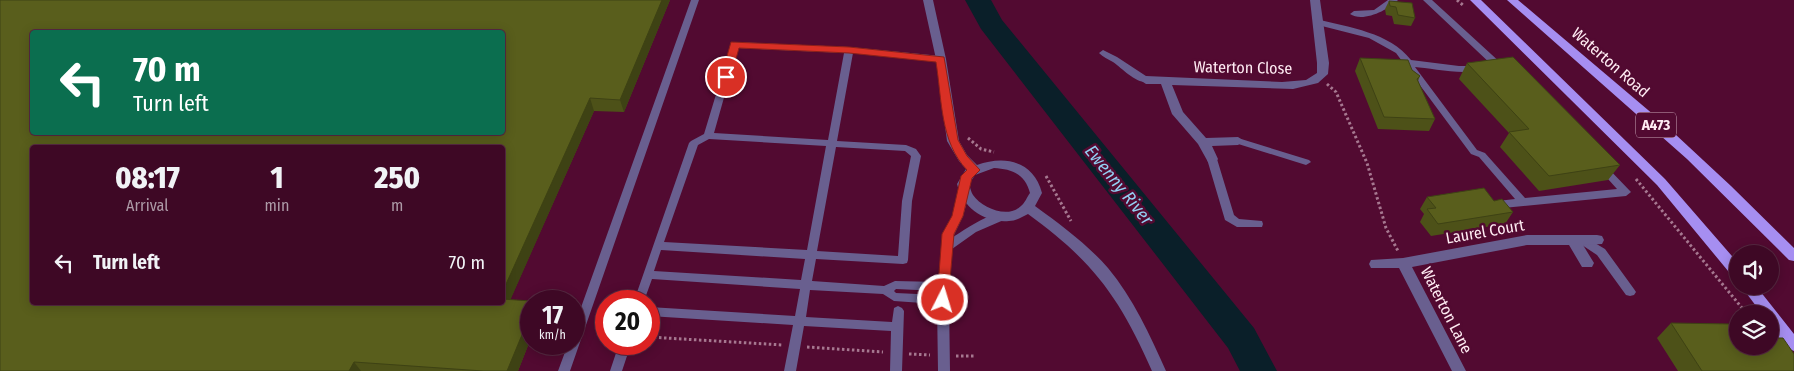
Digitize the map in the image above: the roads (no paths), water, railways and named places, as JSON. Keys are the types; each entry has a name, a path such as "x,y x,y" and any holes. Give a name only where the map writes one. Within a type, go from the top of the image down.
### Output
{"main road":[{"name":"A473","path":"1475,0 1661,182 1729,262"},
{"name":"Waterton Road","path":"1512,0 1570,48 1687,152 1794,256"},
{"path":"1755,295 1794,346"}],"street":[{"path":"928,0 941,59 953,140 963,158 974,170"},
{"path":"1314,0 1317,22"},
{"name":"Waterton Close","path":"1146,80 1282,86 1300,85 1319,78 1322,74 1323,63 1317,22"},
{"path":"1166,82 1170,98 1181,118 1205,142 1212,160"},
{"path":"1205,142 1238,141"},
{"path":"1004,164 1024,171 1031,178 1036,193 1028,208 1012,215 1002,216 978,210 969,202 964,194 967,176 974,170 983,166 1004,164"},
{"path":"1028,208 1061,232 1104,274 1144,337 1159,371"},
{"name":"Laurel Court","path":"1403,263 1526,240 1597,240"},
{"path":"1578,240 1587,263"},
{"name":"Waterton Lane","path":"1376,264 1403,263 1459,371"}],"lane":[{"path":"564,371 695,0"},
{"path":"1354,14 1376,12 1394,0"},
{"path":"1427,0 1509,74"},
{"path":"1317,22 1372,36 1400,50 1474,152 1482,155 1523,202"},
{"path":"708,136 735,45 849,50 941,59"},
{"path":"790,371 808,286 812,254 849,50"},
{"path":"1103,53 1113,56 1135,76 1146,80"},
{"path":"1409,63 1459,69 1500,67"},
{"path":"643,290 657,246 694,143 708,136 906,148 913,151 916,156 907,201 902,260 657,246"},
{"path":"1238,141 1306,162"},
{"path":"1490,205 1626,192 1592,157"},
{"path":"1212,160 1229,217 1237,223 1258,224"},
{"path":"944,371 943,300 948,234 958,216 964,194"},
{"path":"948,247 972,229 1002,216"},
{"path":"1578,240 1600,252 1630,292"},
{"path":"648,275 885,290 895,285 944,287"},
{"path":"885,290 894,297 943,300"},
{"path":"896,371 898,311"},
{"path":"660,312 897,327"},
{"path":"616,371 621,355"}],"waterway":[{"name":"Ewenny River","path":"978,0 990,23 1241,338 1259,371"}]}
